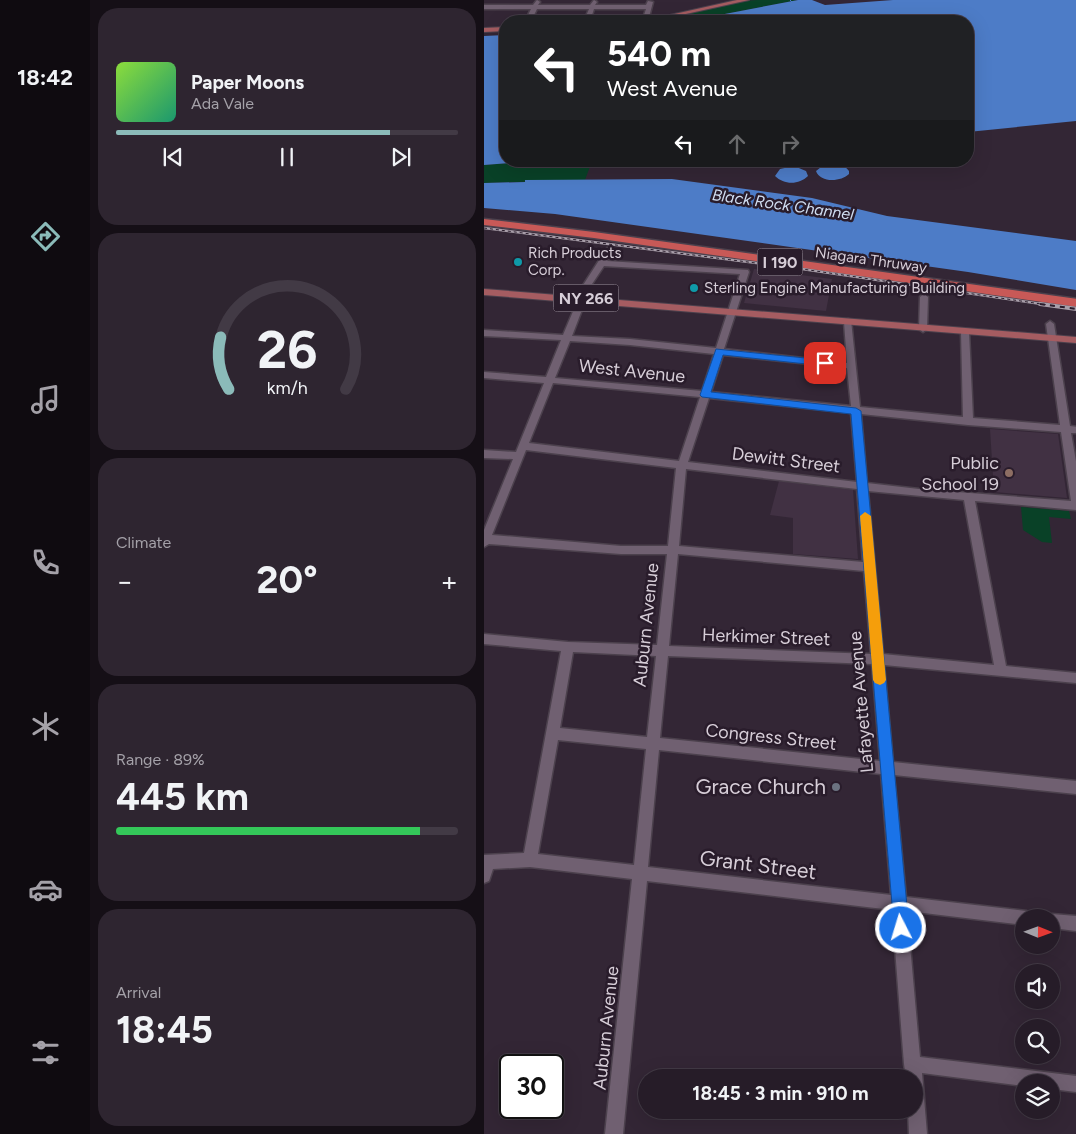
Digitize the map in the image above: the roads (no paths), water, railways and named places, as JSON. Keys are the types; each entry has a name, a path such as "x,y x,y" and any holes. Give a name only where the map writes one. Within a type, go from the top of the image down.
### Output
{"highway":[{"name":"Niagara Thruway","path":"484,220 625,234 1076,299"},
{"name":"Niagara Thruway","path":"484,220 1076,303"}],"main road":[{"path":"674,15 746,0"},
{"path":"484,30 499,29"},
{"name":"NY 266","path":"484,292 581,298 923,329 1076,340"}],"street":[{"path":"531,15 538,0"},
{"path":"589,15 594,0"},
{"path":"647,15 650,0"},
{"path":"484,7 649,7"},
{"path":"610,250 582,293 550,380 484,540 621,550 673,550 870,567"},
{"name":"Auburn Avenue","path":"602,263 745,272 683,465 614,1134"},
{"path":"923,329 924,296"},
{"name":"Lafayette Avenue","path":"848,322 888,767 913,1069"},
{"path":"1050,324 1076,506"},
{"path":"965,332 968,422"},
{"path":"484,333 630,342 852,366"},
{"name":"West Avenue","path":"484,375 968,422 1076,430"},
{"name":"Dewitt Street","path":"523,446 863,486 1076,506"},
{"path":"484,454 519,456"},
{"path":"969,497 1001,671"},
{"name":"Herkimer Street","path":"484,639 568,647 878,659 1076,678"},
{"path":"530,860 568,647"},
{"name":"Congress Street","path":"552,734 888,767 1076,788"},
{"name":"Grant Street","path":"485,867 530,860 1015,917"},
{"path":"1060,922 1076,924"},
{"path":"923,1075 1076,1084"},
{"name":"Lafayette Avenue","path":"917,1119 918,1134"}],"water":[{"path":"798,0 812,0 825,5 893,0 1076,0 1076,121 974,131 974,15 719,15"},
{"path":"499,35 499,164 484,165 484,36"},
{"path":"796,167 806,171 808,176 792,183 783,181 775,176 780,169"},
{"path":"821,167 845,167 849,174 841,179 831,180 822,178 816,171"},
{"name":"Black Rock Channel","path":"672,179 812,198 887,216 1076,241 1076,290 968,272 555,214 484,208 484,183 525,182 525,180"}],"railway":[{"path":"484,228 802,269 1048,305"},
{"path":"1040,304 1077,309"}],"place":[{"name":"Rich Products Corp.","path":"518,262"},
{"name":"Sterling Engine Manufacturing Building","path":"694,288"},
{"name":"Public School 19","path":"1009,473"},
{"name":"Grace Church","path":"836,787"}]}
